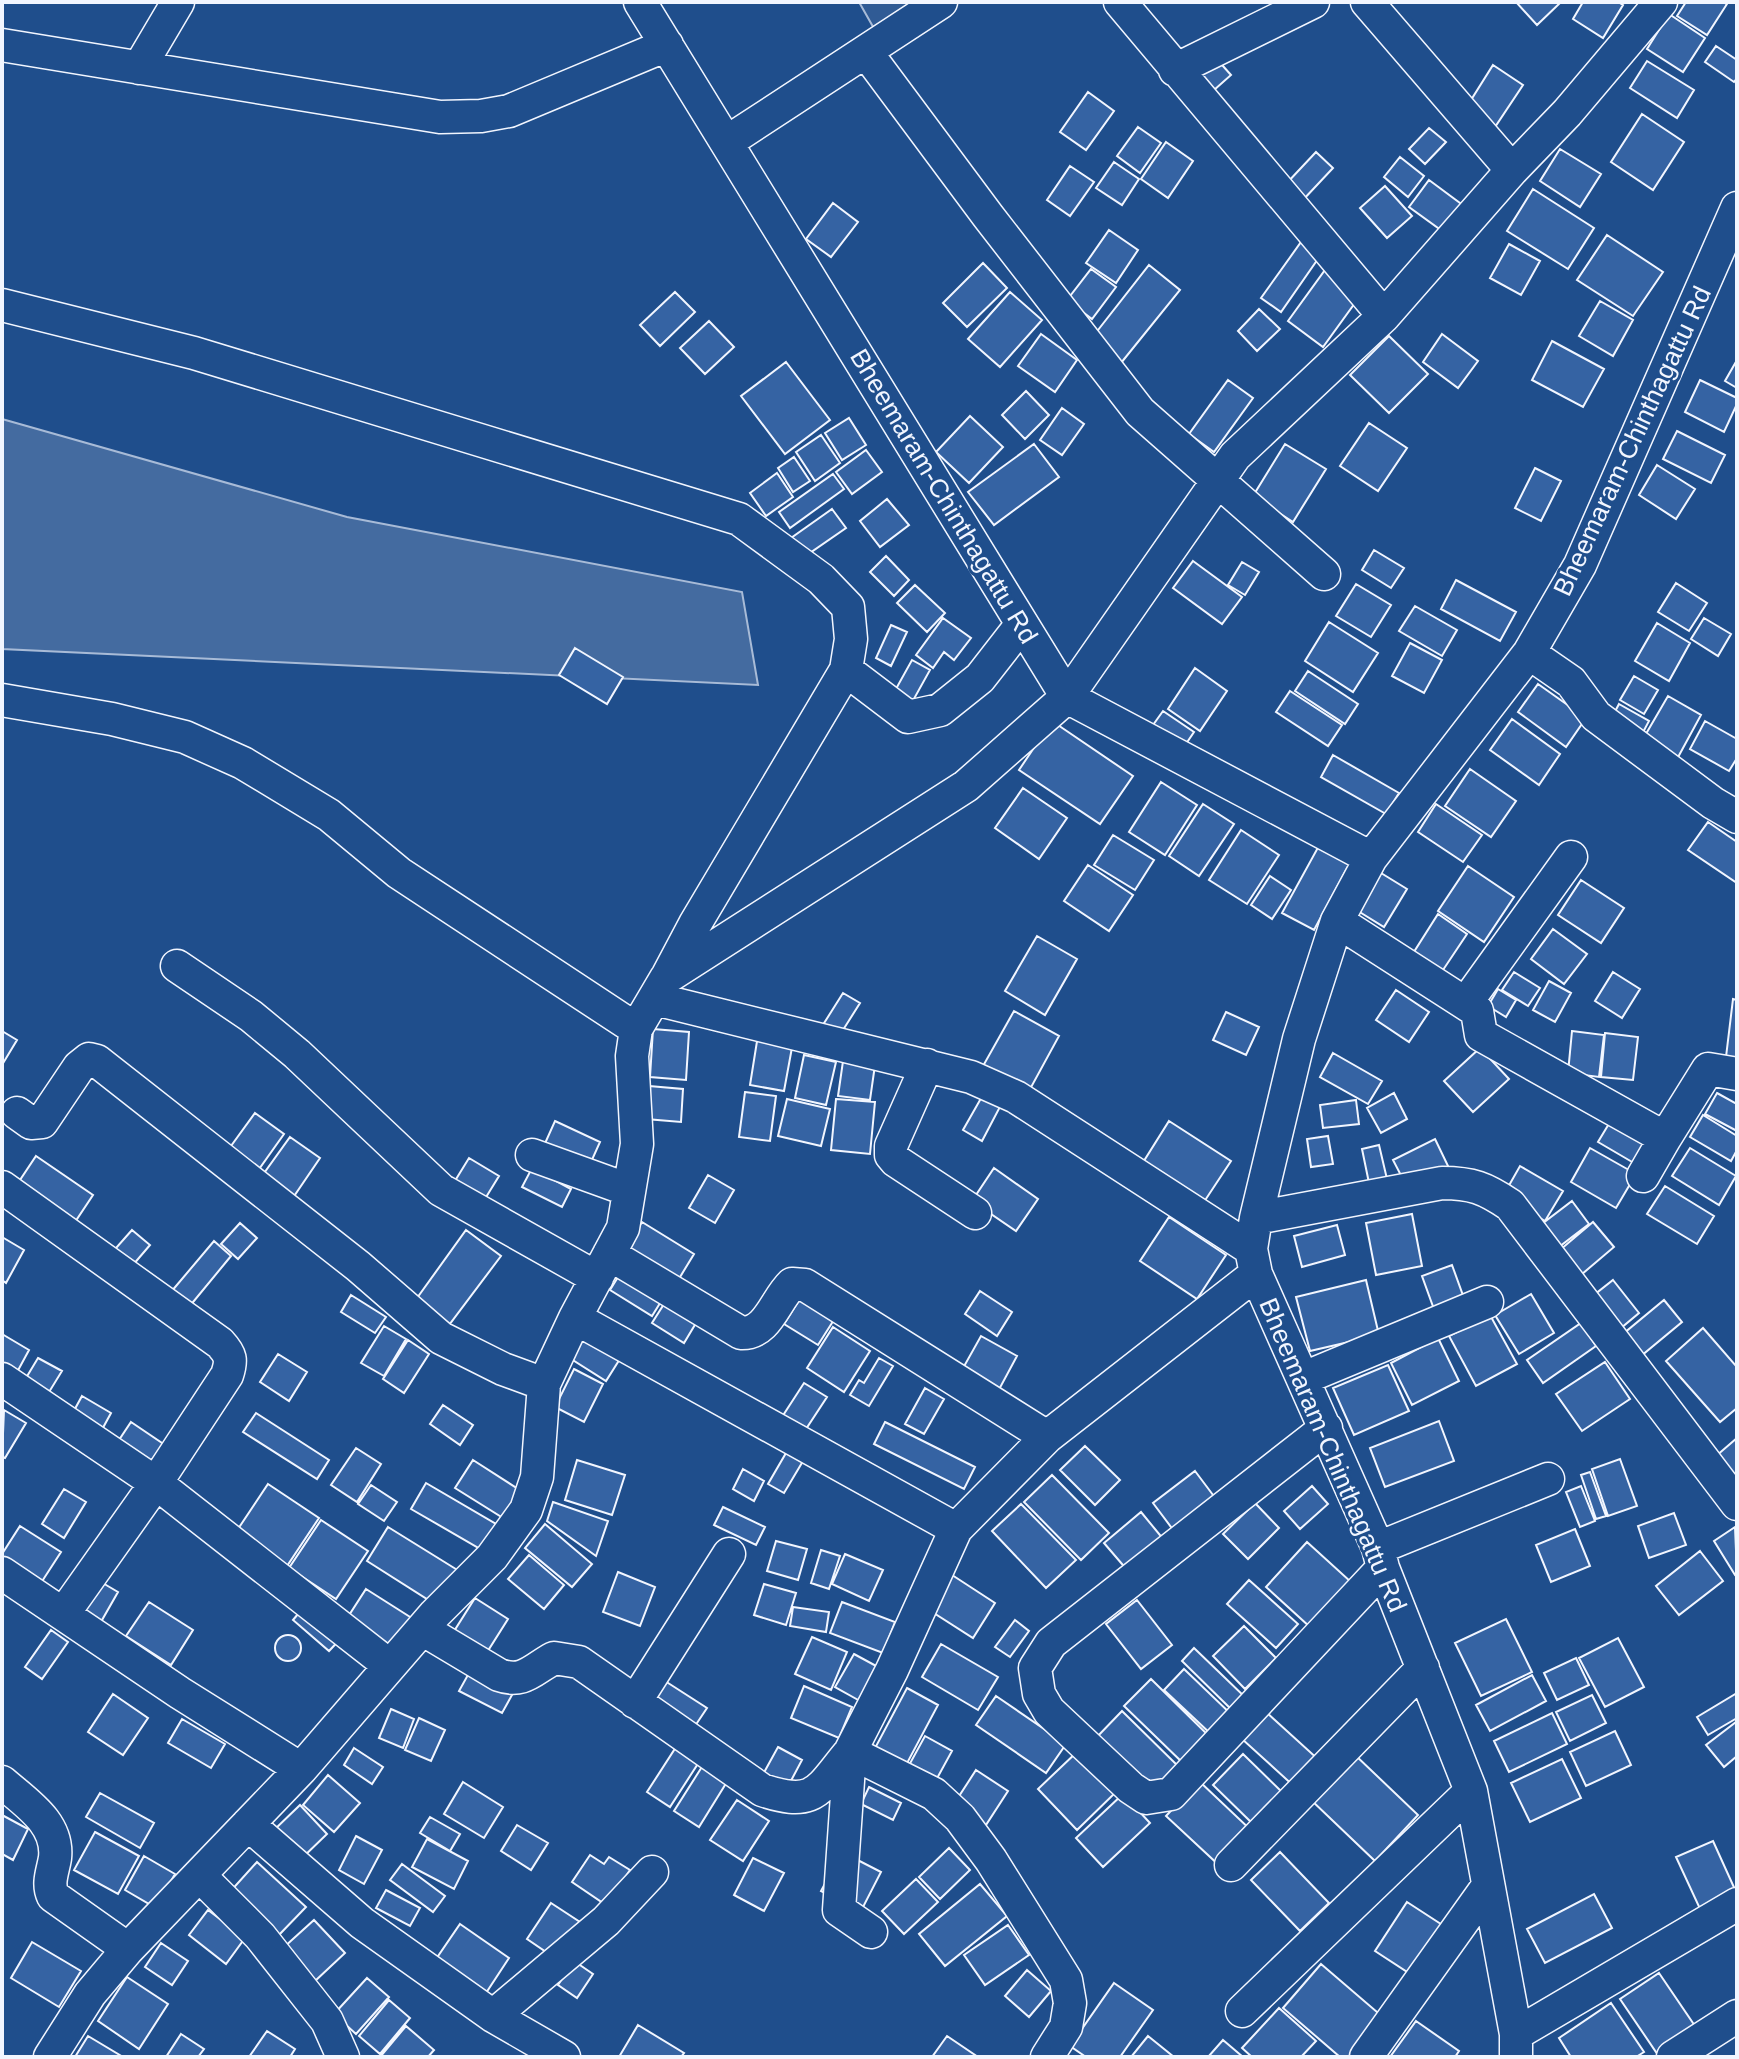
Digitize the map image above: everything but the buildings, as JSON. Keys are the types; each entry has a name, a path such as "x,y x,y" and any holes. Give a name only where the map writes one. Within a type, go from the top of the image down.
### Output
{"street":[{"path":"139,68 178,2"},
{"name":"Bheemaram-Chinthagattu Rd","path":"640,2 1067,697"},
{"path":"727,142 941,2"},
{"path":"1120,2 1384,316"},
{"path":"1175,70 1313,2"},
{"path":"1367,2 1512,170"},
{"path":"660,988 966,786 1067,697 1235,456 1384,316 1512,170 1567,113 1661,2"},
{"path":"2,45 440,117 481,116 509,111 667,45"},
{"path":"866,52 1140,412 1324,574"},
{"name":"Bheemaram-Chinthagattu Rd","path":"1516,2046 1471,1791 1381,1558 1304,1378 1254,1247 1299,1039 1337,921 1371,858 1529,653 1580,565 1737,208"},
{"path":"2,305 194,353 739,519 821,579 848,607 851,639 846,670 726,870 636,1029 632,1056 637,1144 623,1228 544,1384 537,1477 526,1510 492,1557 422,1629 301,1769 128,1949 90,1994 50,2057"},
{"path":"846,670 908,717 940,710 980,678 1022,624"},
{"path":"1529,653 1571,682 1596,716 1713,803 1737,817"},
{"path":"1067,697 1371,858"},
{"path":"2,700 112,719 185,737 243,763 329,815 399,873 636,1029"},
{"path":"1466,1003 1571,857"},
{"path":"1337,921 1477,1011 1481,1035 1665,1138"},
{"path":"177,966 251,1016 297,1054 441,1190 741,1333 761,1327 792,1284 805,1285 1047,1437"},
{"path":"660,988 971,1077 1016,1097 1254,1247"},
{"path":"7,1118 42,1122 79,1067 89,1059 97,1061 358,1266 441,1338 503,1369 544,1384"},
{"path":"927,1065 891,1146 891,1155 975,1213"},
{"path":"1643,1176 1708,1069 1737,1074"},
{"path":"532,1155 629,1190"},
{"path":"422,1629 511,1679 532,1673 554,1658 579,1662 762,1790 792,1799 815,1794 850,1752 892,1670 956,1529 1047,1437 1254,1247 1442,1183 1464,1183 1488,1189 1510,1205 1737,1504"},
{"path":"2,1187 220,1343 229,1352 231,1361 227,1375 156,1483 64,1613"},
{"path":"1304,1378 1487,1302"},
{"path":"575,1318 956,1529"},
{"path":"2,1379 156,1483 390,1666"},
{"path":"1326,1428 1051,1643 1035,1668 1039,1694 1049,1711 1131,1788 1146,1798 1171,1794 1381,1558 1548,1479"},
{"path":"635,1702 729,1554"},
{"path":"2,1573 180,1693 301,1769"},
{"path":"1231,1865 1423,1668"},
{"path":"850,1752 839,1910 871,1932"},
{"path":"850,1752 934,1794 960,1818 991,1860 1066,1980 1070,2003 1060,2052"},
{"path":"2,1782 35,1810 56,1840 50,1882 53,1896 128,1949"},
{"path":"1242,2011 1471,1791"},
{"path":"248,1824 362,1923 493,2016 564,2057"},
{"path":"493,2016 606,1921 652,1872"},
{"path":"199,1875 260,1936 327,2021 343,2057"},
{"path":"1366,2057 1488,1886"},
{"path":"1516,2046 1737,1904"},
{"path":"1673,2057 1737,2016"}],"shaded area":[{"path":"859,2 923,2 876,32"},
{"path":"2,419 347,517 742,592 758,685 2,649"}]}
